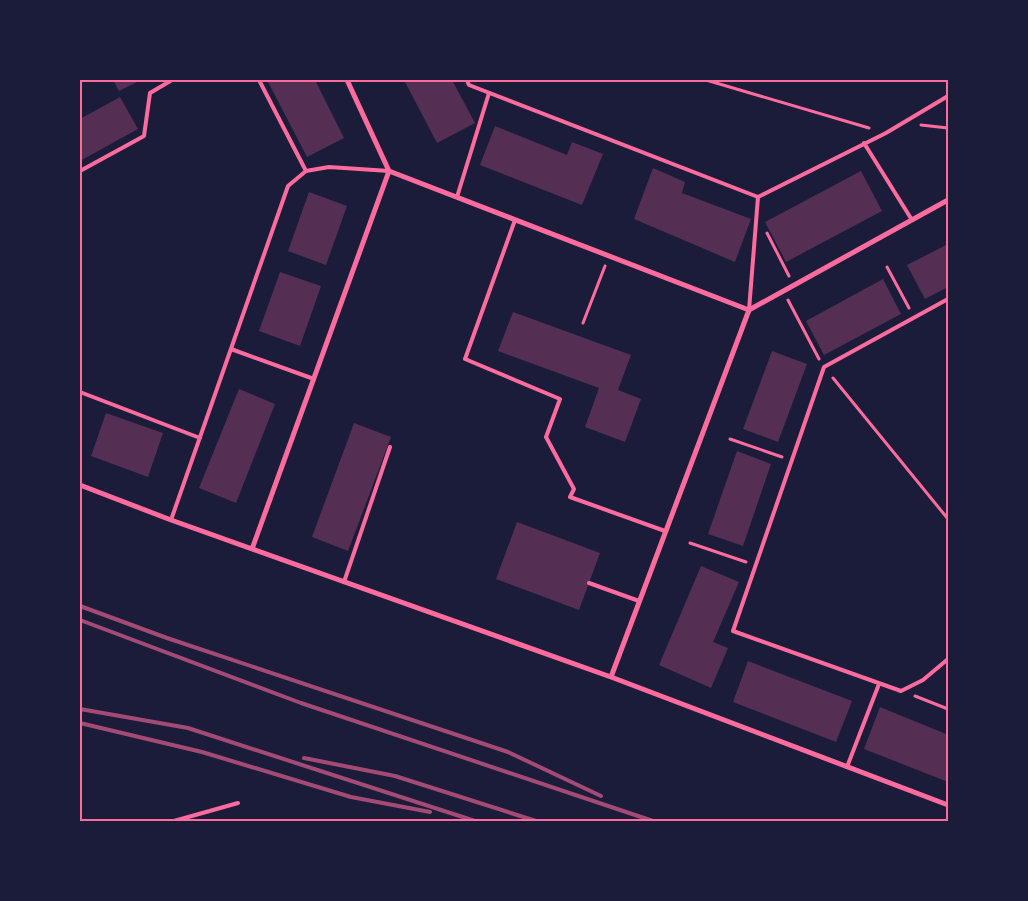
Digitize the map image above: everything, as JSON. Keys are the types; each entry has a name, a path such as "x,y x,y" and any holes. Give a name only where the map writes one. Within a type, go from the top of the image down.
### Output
{"street":[{"path":"347,80 389,171 749,310"},
{"path":"252,549 389,171"},
{"path":"611,677 749,310 948,200"},
{"path":"80,485 171,520 611,677 948,805"}],"lane":[{"path":"80,171 144,136 150,93 172,80"},
{"path":"259,80 306,171"},
{"path":"467,80 469,85 758,197 886,133 948,96"},
{"path":"457,197 489,92"},
{"path":"864,143 912,220"},
{"path":"171,520 288,186 306,171 328,167 389,171"},
{"path":"749,310 758,197"},
{"path":"515,220 465,359 560,399 546,437 574,489 570,497 665,531"},
{"path":"948,299 824,367 733,631 900,691 923,680 948,658"},
{"path":"231,349 314,379"},
{"path":"80,392 200,438"},
{"path":"344,582 390,447"},
{"path":"589,583 639,601"},
{"path":"847,767 879,684"},
{"path":"174,821 238,803"}],"path":[{"path":"706,80 886,133"},
{"path":"915,124 948,128"},
{"path":"756,213 794,285"},
{"path":"583,323 609,256"},
{"path":"887,267 914,318"},
{"path":"783,291 824,367 948,519"},
{"path":"730,439 792,460"},
{"path":"690,542 755,565"},
{"path":"900,691 948,709"}],"building":[{"path":"113,80 141,80 119,91"},
{"path":"267,80 315,80 344,138 307,157"},
{"path":"404,80 452,80 475,123 437,143"},
{"path":"120,97 138,129 80,161 80,119"},
{"path":"495,126 567,155 572,142 603,154 582,205 480,165"},
{"path":"653,168 685,182 682,193 751,219 735,262 634,219"},
{"path":"861,171 882,211 786,262 765,222"},
{"path":"309,192 347,206 326,265 288,251"},
{"path":"948,244 948,287 925,299 907,265"},
{"path":"280,272 321,286 300,346 259,331"},
{"path":"883,279 901,314 824,355 806,321"},
{"path":"513,312 631,355 618,390 641,399 625,442 585,427 599,388 498,351"},
{"path":"772,351 807,364 778,442 743,429"},
{"path":"239,389 275,404 236,503 199,488"},
{"path":"106,413 163,433 148,477 91,456"},
{"path":"354,423 391,437 348,551 312,537"},
{"path":"737,451 771,464 743,546 708,534"},
{"path":"517,522 600,553 579,610 496,579"},
{"path":"701,566 739,582 713,642 728,648 711,688 659,665"},
{"path":"748,661 852,701 836,742 733,702"},
{"path":"880,707 946,734 948,729 948,782 864,749"}],"railway":[{"path":"80,606 167,638 508,752 601,796"},
{"path":"80,620 301,703 653,821"},
{"path":"80,709 188,728 475,821"},
{"path":"80,723 202,752 351,797 430,812"},
{"path":"304,758 395,776 536,821"}]}
